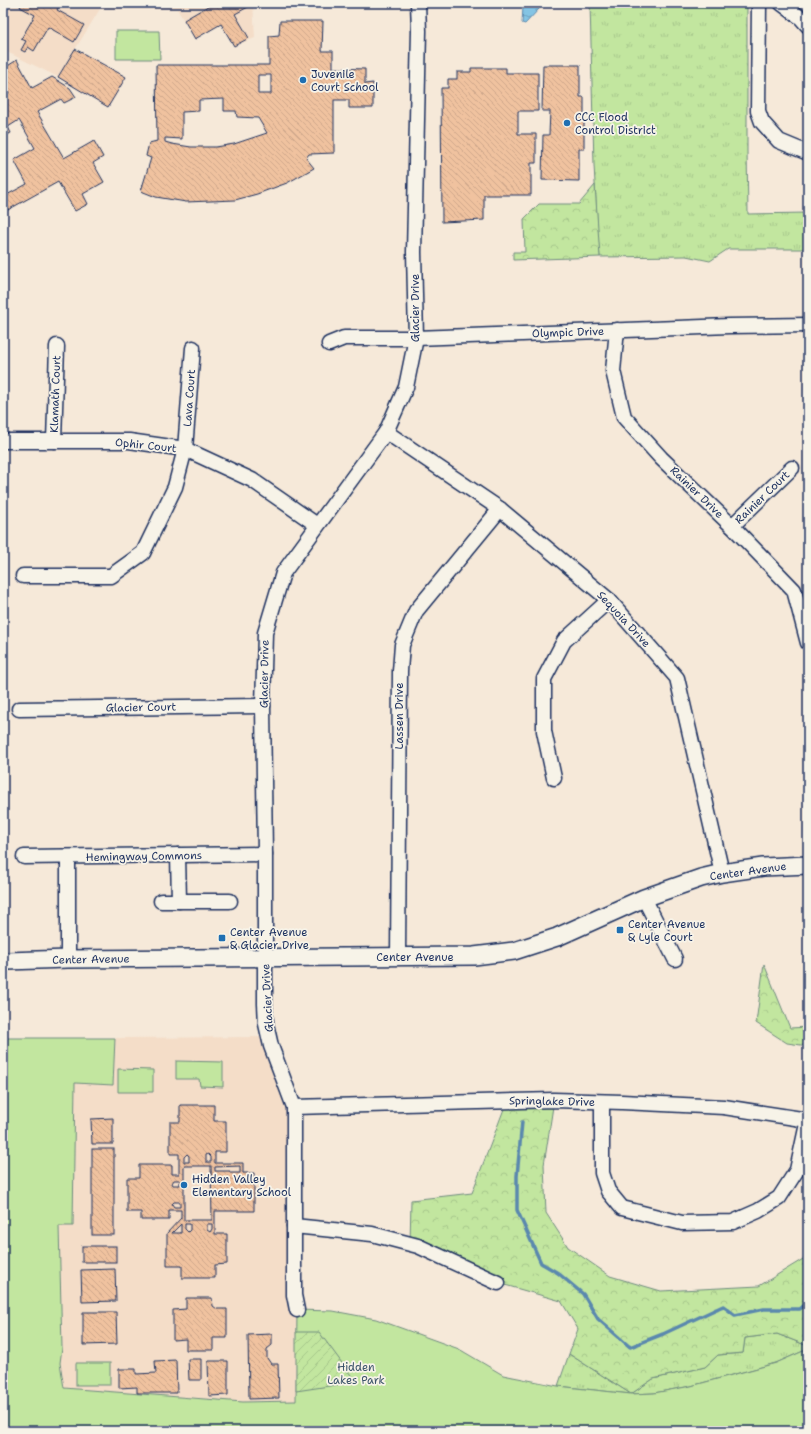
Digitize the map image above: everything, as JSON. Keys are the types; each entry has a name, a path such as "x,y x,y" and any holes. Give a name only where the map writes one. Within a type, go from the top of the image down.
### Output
{"street":[{"name":"Glacier Drive","path":"297,1310 294,1295 294,1107 271,1046 266,1024 264,957 265,854 263,706 265,633 283,573 386,432 406,388 416,338 414,252 419,31 418,3"},
{"path":"759,3 758,111 762,122 779,141 808,153"},
{"path":"781,3 801,18 808,26"},
{"name":"Olympic Drive","path":"329,344 344,338 416,338 729,326 808,325"},
{"name":"Rainier Drive","path":"617,330 613,371 624,417 661,458 732,526 794,590 808,643"},
{"name":"Klamath Court","path":"54,442 57,346"},
{"name":"Lava Court","path":"23,576 111,576 143,553 175,487 185,449 193,348"},
{"name":"Sequoia Drive","path":"386,432 500,509 609,600 678,678 722,873"},
{"name":"Ophir Court","path":"3,441 129,442 185,449 252,480 317,525"},
{"name":"Rainier Court","path":"732,526 792,468"},
{"name":"Lassen Drive","path":"398,957 400,679 402,645 416,612 500,509"},
{"path":"554,778 544,731 544,679 564,641 609,600"},
{"name":"Glacier Court","path":"19,709 263,706"},
{"name":"Hemingway Commons","path":"24,857 265,854"},
{"path":"178,855 179,901"},
{"path":"68,857 68,959"},
{"name":"Center Avenue","path":"4,960 474,956 514,951 557,937 644,898 683,884 722,873 763,867 808,865"},
{"path":"644,898 675,959"},
{"path":"161,901 230,901"},
{"name":"Springlake Drive","path":"294,1107 554,1100 724,1107 808,1120"},
{"path":"602,1102 602,1173 608,1191 622,1208 682,1223 733,1222 758,1211 779,1198 797,1170 808,1120"},
{"path":"294,1226 372,1234 418,1246 498,1283"}],"shaded area":[{"path":"9,3 253,3 255,38 234,46 221,24 195,39 177,9 100,9 58,77 3,50 8,29 6,8"},
{"name":"Hidden Valley Elementary School","path":"269,1037 294,1107 297,1310 296,1401 243,1402 64,1388 60,1363 62,1348 59,1225 73,1225 75,1083 113,1085 115,1038"}],"green space":[{"path":"590,3 747,3 748,214 808,213 808,249 728,249 710,261 686,256 600,257 594,165"},
{"path":"116,31 159,31 160,59 116,59"},
{"path":"595,185 600,257 513,260 513,252 525,252 524,219 539,204 579,204"},
{"path":"764,964 790,1028 808,1027 808,1046 787,1043 756,1023"},
{"name":"Hidden Lakes Park","path":"3,1038 115,1038 113,1085 75,1083 73,1226 59,1226 62,1348 60,1363 64,1388 243,1402 296,1401 297,1310 333,1311 376,1319 459,1349 503,1375 558,1386 631,1394 654,1393 691,1386 776,1363 808,1349 808,1431 3,1431"},
{"path":"176,1061 223,1062 223,1087 200,1086 199,1079 176,1079"},
{"path":"118,1069 153,1070 153,1092 118,1092"},
{"path":"554,1100 544,1165 546,1213 568,1247 610,1276 661,1291 759,1286 808,1256 808,1346 777,1334 745,1338 743,1353 718,1355 705,1367 653,1379 631,1394 569,1354 578,1329 561,1301 498,1283 410,1244 411,1200 472,1193 507,1101"},
{"path":"296,1332 319,1332 356,1382 296,1391"},
{"path":"777,1334 808,1346 808,1349 776,1363 691,1386 654,1393 631,1394 653,1379 705,1367 718,1355 743,1353 745,1338"},
{"path":"569,1354 631,1394 558,1386"},
{"path":"76,1363 110,1363 110,1385 76,1385"}],"water":[{"path":"527,3 539,3 539,9 525,24 522,23 523,7"}],"building":[{"path":"22,3 61,3 57,10 84,25 74,42 48,27 34,51 28,47 25,52 21,50 26,41 21,39 35,15 20,7"},
{"path":"207,3 245,3 248,7 235,14 249,38 234,46 221,24 195,39 184,20 208,6"},
{"path":"280,21 323,21 322,51 333,51 333,68 365,69 365,84 373,83 373,108 349,108 349,100 334,100 334,153 309,154 306,158 314,168 287,183 235,200 186,202 156,197 141,191 151,158 146,156 149,143 157,141 156,65 269,65 269,36 279,35","holes":["258,75 271,75 271,94 258,94","224,99 224,111 236,111 237,117 258,118 267,133 234,144 216,147 191,147 165,142 165,138 182,139 182,112 199,111 199,100"]},
{"path":"75,49 126,77 108,107 58,77"},
{"path":"17,60 32,88 52,77 70,88 76,97 64,103 61,99 37,112 64,158 94,141 103,157 93,163 104,182 83,194 88,204 75,211 58,182 6,211 3,206 3,197 27,184 14,160 35,148 19,120 8,127 11,133 3,137 3,96 9,93 3,81 3,75 9,72 6,67"},
{"name":"CCC Flood Control District","path":"543,65 580,65 580,97 584,97 584,149 579,149 579,181 542,180 543,135 549,135 550,111 542,111"},
{"path":"471,68 506,68 506,73 538,73 538,111 518,111 518,134 536,134 536,163 531,163 531,195 484,195 484,220 442,222 441,88 448,88 448,79 457,79 457,72 471,72"},
{"path":"180,1105 214,1105 214,1121 226,1121 226,1152 215,1152 215,1163 243,1163 243,1173 254,1173 254,1211 215,1211 215,1234 227,1234 227,1264 215,1265 215,1278 182,1278 182,1266 167,1266 167,1233 181,1218 181,1210 169,1210 169,1220 141,1220 141,1212 127,1212 127,1178 139,1178 139,1165 172,1165 172,1174 179,1174 179,1154 170,1154 170,1122 180,1122","holes":["187,1154 189,1156 189,1162 184,1162 184,1157","208,1154 211,1157 211,1162 206,1162 206,1155","184,1166 211,1166 212,1220 184,1220","240,1166 240,1173 215,1171 215,1167","174,1180 180,1180 180,1185 173,1185 172,1183","174,1202 180,1202 180,1207 174,1207 172,1204","181,1224 181,1233 172,1233","185,1224 190,1224 190,1230 188,1232 185,1229","207,1224 212,1224 212,1229 210,1232 207,1230"]},
{"path":"113,1118 113,1144 92,1144 91,1119"},
{"path":"92,1149 114,1149 114,1235 92,1235"},
{"path":"82,1246 116,1246 116,1262 82,1262"},
{"path":"115,1269 116,1301 82,1302 81,1270"},
{"path":"186,1298 212,1298 213,1306 217,1309 227,1309 227,1338 213,1338 213,1350 186,1350 186,1339 173,1340 173,1310 186,1309"},
{"path":"83,1312 116,1312 117,1344 83,1345"},
{"path":"272,1334 272,1345 267,1349 267,1358 271,1364 278,1364 279,1398 249,1399 248,1335"},
{"path":"188,1359 201,1359 201,1380 189,1380"},
{"path":"176,1360 177,1393 137,1393 137,1387 119,1388 119,1369 136,1369 136,1374 156,1373 155,1361"},
{"path":"208,1361 228,1361 228,1395 209,1396"}],"waterway":[{"path":"522,1122 517,1176 517,1210 541,1263 558,1273 583,1294 598,1319 630,1347 663,1334 723,1306 735,1315 764,1309 800,1309 808,1302"}],"place":[{"name":"Juvenile Court School","path":"303,80"},
{"name":"CCC Flood Control District","path":"567,123"},
{"name":"Center Avenue & Lyle Court","path":"620,930"},
{"name":"Center Avenue & Glacier Drive","path":"222,938"},
{"name":"Hidden Valley Elementary School","path":"184,1185"}]}
